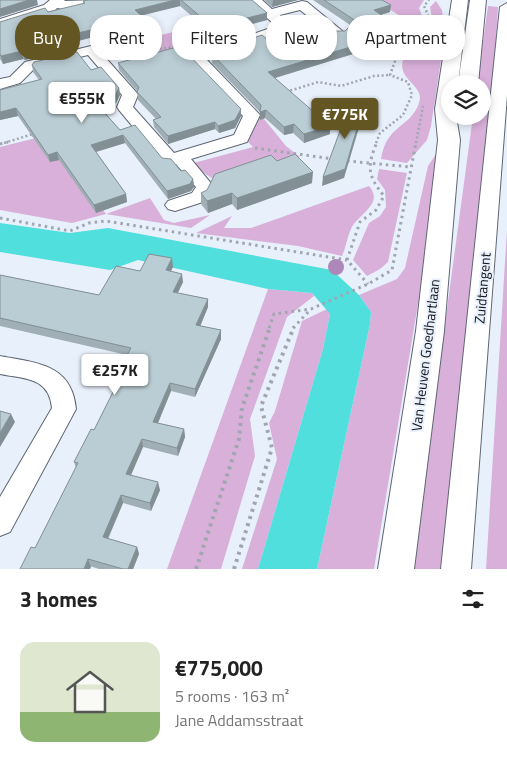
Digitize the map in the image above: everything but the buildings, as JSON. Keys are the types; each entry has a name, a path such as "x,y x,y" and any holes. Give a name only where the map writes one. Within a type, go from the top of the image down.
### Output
{"main road":[{"name":"Van Heuven Goedhartlaan","path":"396,569 430,331 454,128 445,110 460,0"},
{"path":"469,75 478,0"}],"street":[{"path":"0,24 49,8 56,2 69,6 93,0"},
{"path":"175,158 241,138 252,115 196,58 280,29 283,26 271,13 254,0"},
{"path":"271,13 302,6 339,34"},
{"name":"Zuidtangent","path":"456,569 507,7"},
{"path":"0,84 16,80 30,65 91,50 130,95 126,107 205,187 199,197 175,205"},
{"path":"0,365 48,376 64,397 64,409 0,523"}],"path":[{"path":"390,75 402,42 433,26 424,6 429,0"},
{"path":"280,94 318,82 341,86 374,76 390,75 408,82 412,95 403,114 380,134 370,162 372,181 384,196 376,210 360,222 347,260"},
{"path":"196,569 239,439 242,408 274,314 311,309 368,284 392,270 424,98"},
{"path":"0,144 36,134"},
{"path":"241,138 248,146 334,160"},
{"path":"344,161 411,167"},
{"path":"0,218 70,231 106,220 347,260 368,284"},
{"path":"234,569 272,448 261,406 293,328 311,309"}],"shaded area":[{"path":"375,0 424,0 419,8 422,15 398,15"},
{"path":"436,1 442,10 442,15 431,15 430,7"},
{"path":"488,6 498,7 491,102 491,75 478,75"},
{"path":"172,32 172,58 162,56 162,35"},
{"path":"403,60 441,60 431,126 427,140 407,163 381,159 388,140 413,114 420,99 419,92 406,77 402,64"},
{"path":"260,114 286,146 300,157 218,182 190,164 253,147 245,139"},
{"path":"472,125 489,125 442,569 412,569"},
{"path":"36,138 66,157 106,214 72,223 0,210 0,147"},
{"path":"445,141 374,569 317,569 370,324 371,312 359,295 397,279 405,268 428,166"},
{"path":"379,169 407,173 388,262 367,276 353,260 369,223 380,216 386,207 385,190 377,179"},
{"path":"369,186 374,198 372,204 351,229 342,256 298,246 196,233 232,216 224,228 251,228"},
{"path":"150,198 164,220 174,223 210,215 191,228 106,214"},
{"path":"507,230 507,569 486,569"},
{"path":"268,289 312,293 314,296 287,317 250,419 255,456 221,569 167,569"},
{"path":"327,309 330,314 323,349 258,569 242,569 277,459 269,423 275,411 302,321"}],"water":[{"path":"0,223 70,233 108,228 332,270 359,295 371,312 370,324 317,569 258,569 323,349 330,314 312,293 268,289 138,260 110,270 0,252"}]}
